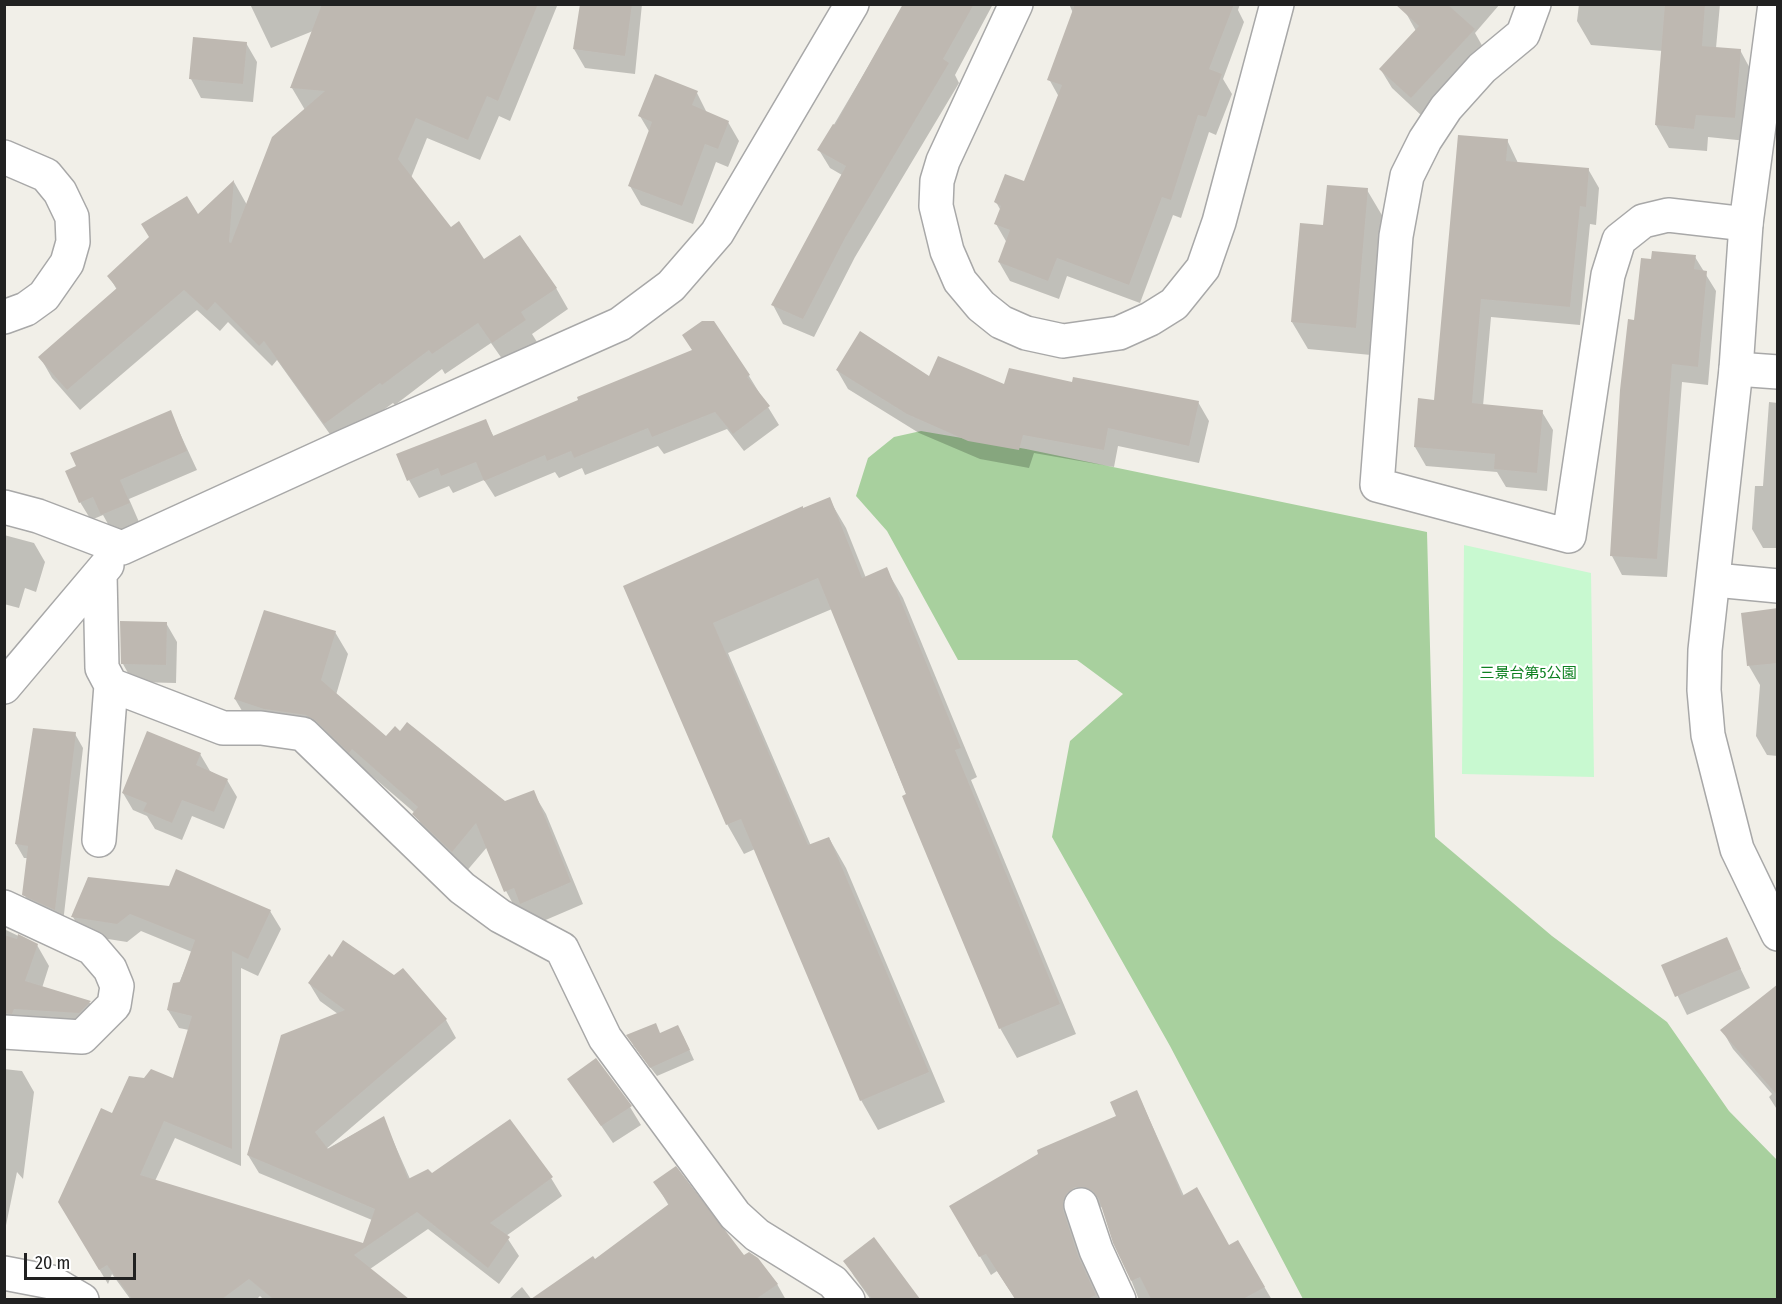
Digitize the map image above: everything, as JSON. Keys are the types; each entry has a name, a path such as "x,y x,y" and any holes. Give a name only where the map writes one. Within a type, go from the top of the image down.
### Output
{"street":[{"path":"4,687 122,548 620,324 663,293 717,233 852,4"},
{"path":"1016,4 943,161 937,181 936,206 947,251 960,281 981,306 1001,322 1026,333 1063,340 1119,333 1150,319 1174,304 1203,268 1219,222 1277,4"},
{"path":"1534,4 1523,33 1482,68 1446,108 1425,140 1407,176 1396,236 1377,485 1569,536 1608,275 1619,240 1643,221 1668,215 1746,224"},
{"path":"1774,4 1746,224 1736,369 1715,580 1705,650 1704,690 1708,735 1737,849 1778,934"},
{"path":"4,157 46,175 60,192 72,217 73,242 67,263 44,296 26,309 4,317"},
{"path":"1736,369 1778,372"},
{"path":"4,507 38,516 122,548"},
{"path":"99,840 111,685 102,668 100,574"},
{"path":"1715,580 1778,586"},
{"path":"111,685 222,728 261,728 303,734 462,888 500,916 562,949 605,1038 735,1215 757,1235 833,1282 848,1299"},
{"path":"4,907 92,948 110,969 117,986 114,1005 82,1037 4,1032"},
{"path":"1081,1205 1096,1251 1118,1299"},
{"path":"4,1273 51,1282 82,1299"}],"green space":[{"path":"921,431 1026,449 1427,532 1435,837 1552,936 1667,1022 1729,1111 1777,1160 1777,1299 1303,1299 1170,1046 1052,837 1070,741 1123,694 1077,660 958,660 887,531 856,496 868,458 894,437"},
{"name":"三景台第5公園","path":"1464,545 1591,573 1594,777 1462,774"}],"building":[{"path":"322,4 538,4 498,101 487,96 468,140 416,118 398,159 451,227 459,221 484,259 520,235 557,288 521,312 526,320 492,343 478,323 432,354 429,350 324,424 264,341 259,346 215,302 207,311 184,290 67,390 38,357 117,288 107,276 149,237 141,224 187,196 198,214 234,180 229,242 231,243 272,137 325,91 290,88"},
{"path":"580,4 632,4 625,56 573,49"},
{"path":"903,4 974,4 943,59 949,63 845,238 803,319 771,305 846,166 817,150 833,124 835,125"},
{"path":"1075,4 1234,4 1209,69 1222,74 1206,117 1198,115 1171,200 1162,197 1129,285 1057,258 1048,281 998,262 1010,230 994,224 1001,206 994,202 1005,174 1024,181 1062,85 1047,80"},
{"path":"1395,4 1447,4 1475,29 1411,98 1379,69 1419,26"},
{"path":"1665,4 1705,4 1702,46 1741,49 1735,118 1696,115 1694,129 1655,125"},
{"path":"193,37 247,42 243,84 189,79"},
{"path":"655,74 698,91 692,105 729,121 718,149 705,144 682,206 628,186 652,122 638,116"},
{"path":"1458,135 1508,139 1506,161 1589,168 1586,207 1580,206 1570,307 1481,299 1472,403 1543,410 1537,473 1494,469 1495,454 1414,447 1418,398 1434,400"},
{"path":"1327,185 1368,188 1356,328 1291,322 1300,223 1323,225"},
{"path":"1652,251 1696,255 1694,269 1707,271 1698,367 1672,364 1657,559 1610,556 1620,390 1628,319 1634,320 1641,258 1651,259"},
{"path":"702,321 714,321 750,375 747,377 770,406 733,434 715,412 652,437 648,428 574,458 571,451 547,461 545,455 484,481 476,462 441,476 438,468 407,481 396,454 486,419 493,436 578,400 577,397 692,350 682,335"},
{"path":"860,331 929,376 938,356 1004,384 1009,368 1072,382 1073,377 1199,401 1189,446 1108,428 1104,450 1023,435 1019,450 968,441 907,414 836,370"},
{"path":"171,410 187,451 120,480 130,503 101,515 93,497 79,503 65,471 76,466 70,453"},
{"path":"830,497 862,578 887,567 961,748 955,750 1060,1004 999,1029 902,796 906,794 818,578 713,623 808,845 829,837 929,1072 860,1101 741,819 726,825 623,586 803,506 803,508"},
{"path":"1778,608 1778,663 1747,666 1741,613"},
{"path":"264,610 336,631 321,680 386,736 395,726 400,731 407,722 505,801 534,790 571,882 520,904 514,888 504,892 476,823 452,852 412,814 418,807 352,749 349,753 316,721 306,715 264,709 234,699"},
{"path":"120,621 167,622 166,665 121,664"},
{"path":"33,728 76,732 55,910 22,895 28,846 15,844"},
{"path":"147,731 201,753 196,765 228,779 214,812 182,800 172,823 143,811 147,803 122,793"},
{"path":"176,869 271,910 248,959 232,951 232,1149 164,1121 140,1175 363,1243 375,1209 247,1155 281,1035 345,1010 308,983 329,954 332,957 343,940 394,975 403,968 447,1019 315,1132 328,1149 384,1116 408,1179 428,1169 432,1173 510,1119 553,1177 490,1223 510,1237 488,1268 417,1212 354,1255 409,1299 273,1299 249,1279 222,1299 132,1299 107,1265 99,1270 58,1202 101,1108 112,1113 129,1076 144,1078 151,1069 173,1078 192,1016 167,1010 173,983 180,982 195,940 130,914 117,924 71,917 88,877 169,886"},
{"path":"18,934 38,944 25,981 91,1001 79,1013 14,1009 12,1014 4,1013 4,935 17,939"},
{"path":"1727,937 1741,969 1675,997 1661,965"},
{"path":"1778,984 1778,1096 1720,1030"},
{"path":"656,1023 660,1033 678,1025 690,1050 650,1068 626,1035"},
{"path":"596,1058 632,1106 601,1126 567,1079"},
{"path":"1137,1090 1182,1196 1197,1187 1229,1245 1238,1240 1265,1287 1243,1299 1151,1299 1140,1277 1131,1281 1113,1243 1099,1199 1093,1191 1084,1187 1075,1187 1067,1193 1063,1202 1063,1210 1078,1256 1096,1295 1087,1299 1015,1299 986,1254 979,1257 949,1206 1038,1154 1037,1150 1116,1116 1110,1102"},
{"path":"676,1166 744,1255 749,1252 758,1258 778,1284 756,1299 531,1299 593,1256 595,1259 669,1204 653,1182"},
{"path":"874,1237 920,1299 872,1299 843,1261"}]}
